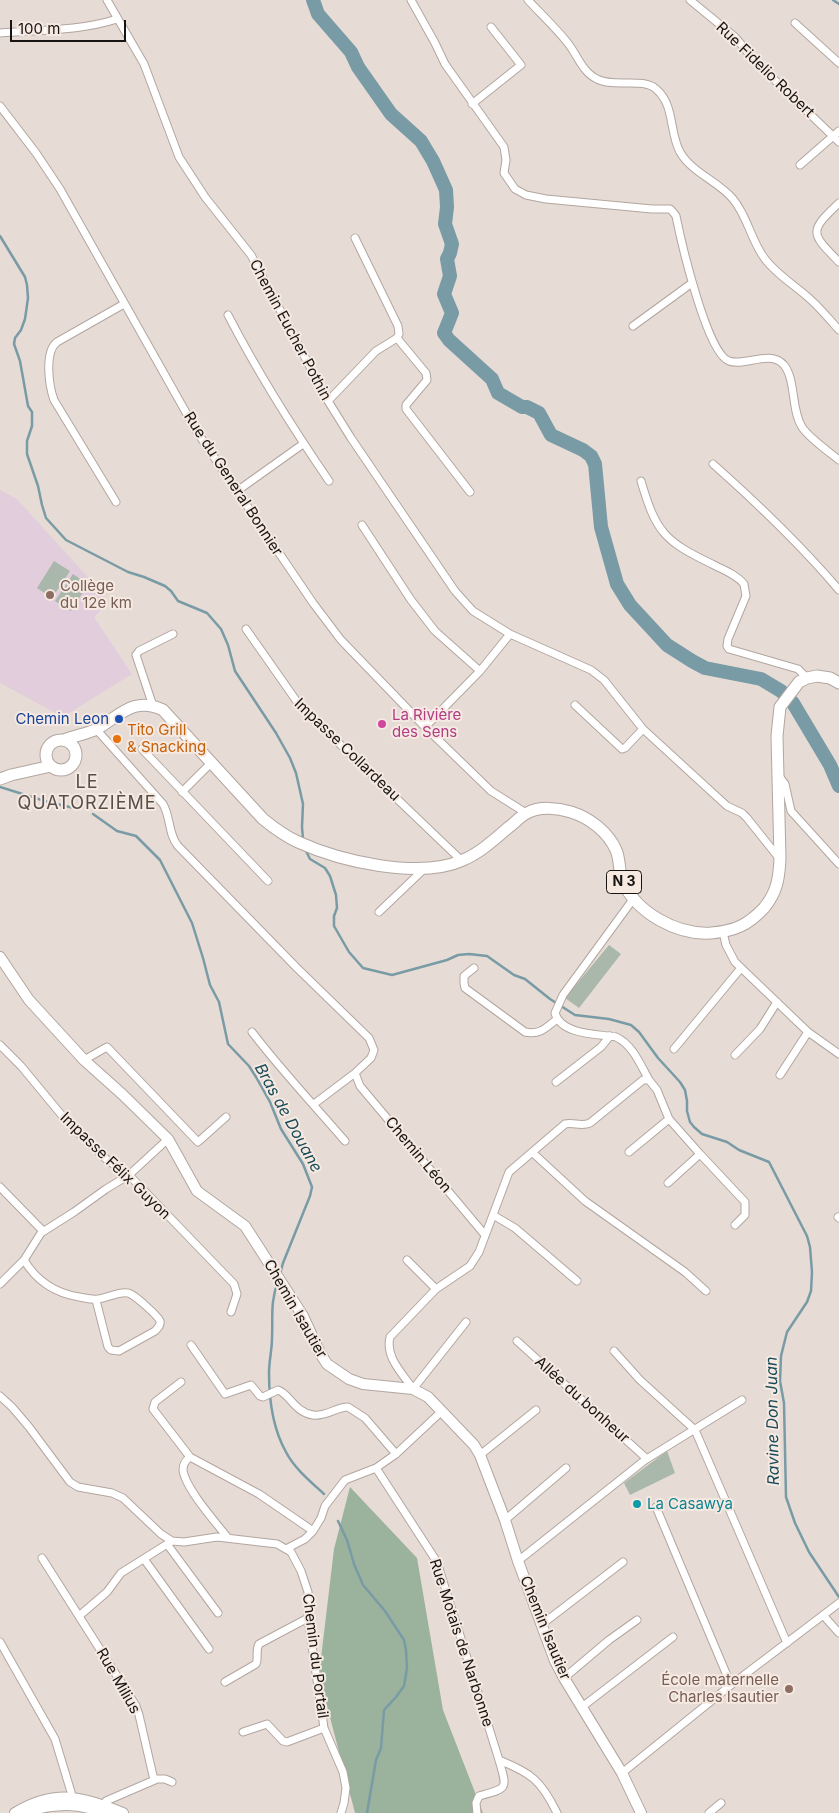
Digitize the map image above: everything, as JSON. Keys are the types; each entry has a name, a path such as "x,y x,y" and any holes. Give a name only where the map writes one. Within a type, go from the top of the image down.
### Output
{"main road":[{"path":"803,680 817,676 830,678 839,684"},
{"name":"N 3","path":"153,706 163,710 263,819 277,831 297,841 364,863 424,868 462,861 475,854 526,813 538,809 553,808 571,812 585,818 609,838 616,851 622,879 634,898 648,912 663,923 681,930 703,933 723,932 738,928 754,919 773,897 779,878 780,859 777,736 780,707 803,680"},
{"path":"94,730 76,753 75,761 69,768 60,770 48,762 46,751 51,743 94,730 132,707 142,705 153,706"},
{"path":"64,740 72,745 76,753"},
{"path":"1,779 48,762"},
{"name":"Chemin Isautier","path":"0,957 29,1000 84,1060 168,1139 197,1191 245,1226 303,1316 327,1364 349,1379 362,1384 413,1389 428,1398 474,1445 480,1455 505,1520 541,1625 564,1678 622,1773 641,1813"},
{"path":"15,1813 26,1806 45,1799 72,1800 102,1810 123,1813"},
{"path":"24,1813 72,1800"}],"street":[{"name":"Chemin Eucher Pothin","path":"107,0 144,64 179,157 205,197 250,256 328,401 455,591 473,611 510,634 591,670 604,680 643,729 727,806 742,813 780,859"},
{"path":"411,0 445,64 504,146 506,153 504,173 511,184 521,193 546,199 662,209 674,212 692,283 719,354 724,359 735,362 769,359 777,360 783,364 788,371 795,408 803,429 839,460"},
{"path":"528,0 566,40 590,76 602,82 647,84 656,88 667,104 673,136 684,158 689,164 725,190 742,213 759,251 767,262 811,300 839,330"},
{"name":"Rue Fidelio Robert","path":"690,0 735,37 755,61 837,137"},
{"path":"0,33 48,30 117,20"},
{"path":"795,23 839,63"},
{"path":"472,104 521,65 491,27"},
{"name":"Rue du General Bonnier","path":"0,106 36,153 60,189 197,432 313,603 341,640 425,727 491,791 526,813"},
{"path":"800,164 837,137"},
{"path":"839,203 819,222 817,235 819,242 839,262"},
{"path":"355,238 398,326 398,338 426,373 427,380 406,405 406,409 470,492"},
{"path":"632,326 692,283"},
{"path":"116,502 54,400 50,386 49,355 52,347 57,342 124,304"},
{"path":"228,315 249,356 303,444 329,481"},
{"path":"328,401 376,351 398,338"},
{"path":"237,491 303,444"},
{"path":"713,464 764,510 813,559 839,590"},
{"path":"641,481 654,520 660,530 672,542 686,552 735,575 744,584 746,596 728,639 727,646 729,649 798,669 803,680"},
{"path":"362,525 411,600 435,630 480,671"},
{"name":"Impasse Collardeau","path":"246,629 300,706 462,861"},
{"path":"153,706 136,655 138,651 173,634"},
{"path":"425,727 480,671 510,634"},
{"path":"575,705 622,749 643,729"},
{"path":"94,730 163,804 167,811 172,838 178,846 297,968 369,1038 374,1050 371,1058 355,1073 314,1104"},
{"path":"142,749 268,881"},
{"path":"182,792 212,762"},
{"path":"779,776 785,784 791,811 839,864"},
{"path":"380,912 424,868"},
{"path":"634,898 563,994 555,1013 556,1019 570,1029 610,1036 622,1040 629,1047 657,1090 669,1119 745,1202 745,1215 735,1225"},
{"path":"723,932 726,945 735,962 808,1032 839,1054"},
{"path":"474,968 464,976 466,988 525,1032 541,1032 556,1019"},
{"path":"674,1049 741,968"},
{"path":"735,1055 760,1029 777,1002"},
{"path":"252,1032 280,1068 345,1141"},
{"path":"780,1075 808,1032"},
{"path":"556,1082 601,1047 610,1036"},
{"name":"Impasse Félix Guyon","path":"0,1045 21,1066 69,1124 106,1159 129,1175 234,1284 237,1294 231,1312"},
{"path":"84,1060 108,1047 198,1142 226,1117"},
{"name":"Chemin Léon","path":"355,1073 360,1086 486,1235"},
{"path":"466,1322 413,1389 390,1355 388,1347 390,1337 436,1289 470,1266 479,1252 510,1172 565,1124 585,1126 640,1081 649,1080"},
{"path":"629,1152 669,1119"},
{"path":"0,1284 24,1260 34,1240 43,1231 129,1175 168,1139"},
{"path":"533,1153 585,1201 686,1272 706,1290"},
{"path":"668,1183 700,1154"},
{"path":"0,1187 43,1231"},
{"path":"493,1215 515,1228 577,1281"},
{"path":"24,1260 30,1271 47,1286 64,1294 96,1300 125,1293 131,1294 157,1316 160,1324 156,1331 116,1351 111,1350 108,1346 96,1300"},
{"path":"407,1260 436,1289"},
{"name":"Allée du bonheur","path":"517,1341 646,1459"},
{"path":"191,1346 226,1394 251,1385 260,1396 278,1390 282,1391 296,1407 312,1415 321,1415 344,1407 351,1408 365,1418 396,1454"},
{"path":"614,1351 640,1380 695,1430 787,1643"},
{"path":"181,1382 155,1402 153,1409 190,1457 260,1494 313,1531"},
{"path":"0,1396 29,1427 70,1482 84,1488 123,1498 161,1534 170,1543 218,1613"},
{"path":"518,1561 646,1459 742,1400"},
{"path":"480,1455 536,1410"},
{"path":"79,1616 108,1592 121,1574 170,1543 217,1537 277,1544 286,1549 305,1539 322,1518 325,1506 345,1480 376,1468 396,1454 442,1411"},
{"path":"190,1457 185,1461 185,1477 209,1515 228,1538"},
{"name":"Rue Motais de Narbonne","path":"376,1468 437,1562 499,1760 505,1786 501,1790 480,1796 476,1803 477,1813"},
{"path":"505,1520 566,1468"},
{"path":"656,1507 731,1686"},
{"name":"Chemin du Portail","path":"286,1549 294,1557 308,1592 308,1618 324,1728 343,1772 346,1788 341,1813"},
{"name":"Rue Milius","path":"42,1558 136,1706 154,1780"},
{"path":"144,1559 209,1649"},
{"path":"541,1625 623,1562"},
{"path":"622,1773 839,1603"},
{"path":"823,1615 839,1633"},
{"path":"225,1682 256,1664 259,1644 308,1618"},
{"path":"564,1678 609,1640 637,1620"},
{"path":"582,1707 673,1637"},
{"path":"0,1642 55,1739 72,1800"},
{"path":"243,1732 266,1724 283,1741 287,1742 324,1728"},
{"path":"499,1760 522,1770 537,1781 557,1813"},
{"path":"102,1810 106,1801 154,1780 161,1778 172,1782"},
{"path":"709,1813 721,1803"}],"shaded area":[{"name":"Collège du 12e km","path":"0,490 17,499 95,585 106,605 94,617 132,674 63,717 0,683"}],"green space":[{"path":"54,561 70,571 52,598 37,588"},
{"path":"73,574 88,584 71,611 55,601"},
{"path":"609,945 621,954 579,1008 565,998"},
{"path":"667,1451 675,1473 630,1495 624,1483"},
{"path":"350,1487 417,1558 443,1710 483,1813 355,1813 319,1675 334,1549"}],"waterway":[{"path":"313,0 318,14 351,52 358,67 391,114 421,141 433,161 446,190 445,224 452,244 447,259 450,276 444,294 452,313 444,333 449,340 492,379 498,393 522,407 527,407 539,413 551,435 583,450 591,456 595,464 601,527 617,584 630,605 667,645 692,661 705,668 761,679 781,691 793,703 830,765 839,786"},
{"path":"833,0 839,4"},
{"name":"Ravine Don Juan","path":"0,236 25,277 27,285 28,298 25,319 21,330 15,338 14,344 20,361 28,406 32,412 32,426 27,441 27,454 46,518 66,540 128,572 165,586 178,601 207,613 221,629 228,645 235,671 276,733 296,773 303,804 303,839"},
{"name":"Bras de Douane","path":"0,787 74,808"},
{"name":"Bras de Douane","path":"93,814 117,831 136,836 160,860 192,923 210,985 219,1002 228,1044 249,1066 256,1077 270,1102 281,1129 303,1164 312,1187 280,1274"},
{"name":"Ravine Don Juan","path":"305,849 310,859 325,868 330,876 336,895 337,908 334,916 334,926 349,952 363,968 392,975 447,960 458,955 487,956 514,975 525,979 550,999 575,1015 609,1019 631,1025 639,1032 685,1090 687,1111 690,1122 694,1127 702,1134 727,1142 739,1150 769,1162 807,1236 812,1272 811,1291 807,1302 787,1332 781,1356 780,1381 784,1403 786,1497 795,1523 809,1552 839,1597"},
{"name":"Bras de Douane","path":"278,1282 273,1303 269,1369 273,1413 278,1433 289,1458 303,1475 324,1494"},
{"name":"Bras de Douane","path":"338,1521 363,1585 385,1611 404,1640 406,1650 407,1668 404,1686 384,1710 381,1748 376,1760 367,1813"}],"place":[{"name":"Collège du 12e km","path":"50,595"},
{"name":"Chemin Leon","path":"119,719"},
{"name":"La Rivière des Sens","path":"382,724"},
{"name":"Tito Grill & Snacking","path":"117,739"},
{"name":"La Casawya","path":"637,1504"},
{"name":"École maternelle Charles Isautier","path":"789,1689"}],"district":[{"name":"LE QUATORZIÈME","path":"87,793"}]}
